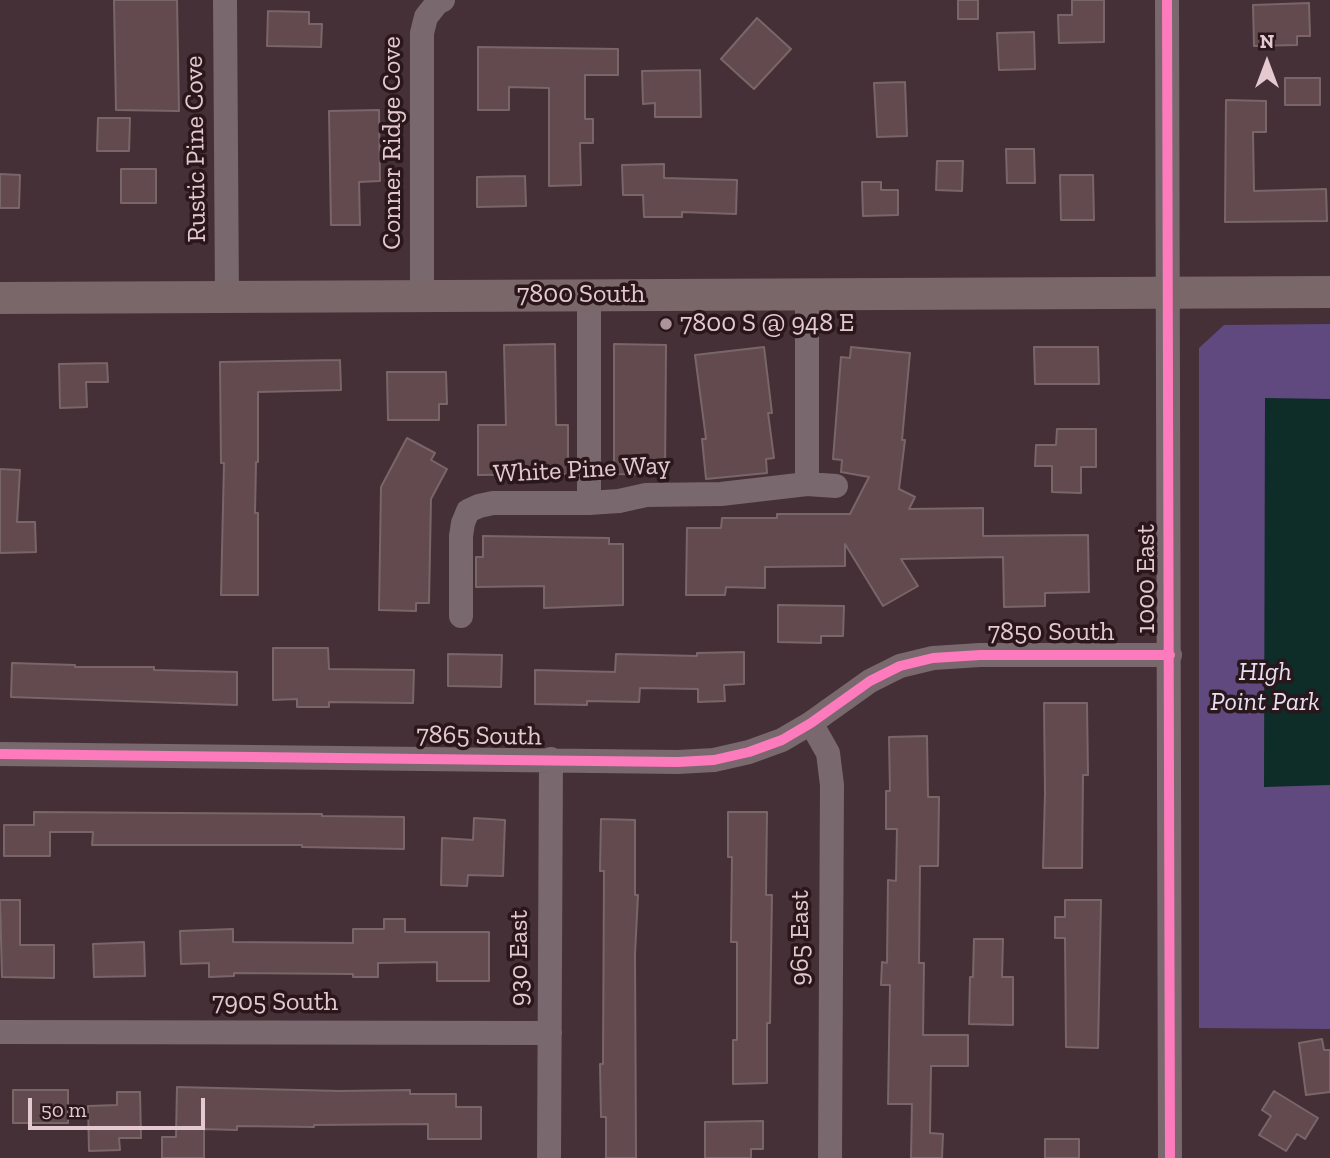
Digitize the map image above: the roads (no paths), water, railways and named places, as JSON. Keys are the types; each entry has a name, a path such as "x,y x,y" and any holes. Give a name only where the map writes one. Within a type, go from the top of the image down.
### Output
{"main road":[{"name":"7800 South","path":"0,298 1330,292"}],"street":[{"name":"Rustic Pine Cove","path":"225,0 227,297"},
{"name":"Conner Ridge Cove","path":"422,296 422,33 426,16 443,0"},
{"name":"1000 East","path":"1167,0 1170,1158"},
{"path":"807,294 807,484"},
{"path":"589,295 589,503"},
{"name":"White Pine Way","path":"461,616 461,536 468,511 479,506 493,503 619,501 646,495 721,494 807,484 836,486"},
{"name":"7850 South","path":"933,658 980,655 1170,655"},
{"name":"7865 South","path":"0,754 678,762 714,760 749,752 782,740 870,681 900,666 933,658"},
{"name":"965 East","path":"811,723 828,753 832,785 830,1158"},
{"name":"930 East","path":"549,1158 551,759"},
{"name":"7905 South","path":"0,1032 550,1033"}],"place":[{"name":"7800 S @ 948 E","path":"666,324"}],"park label":[{"name":"HIgh Point Park","path":"1265,688"}]}
